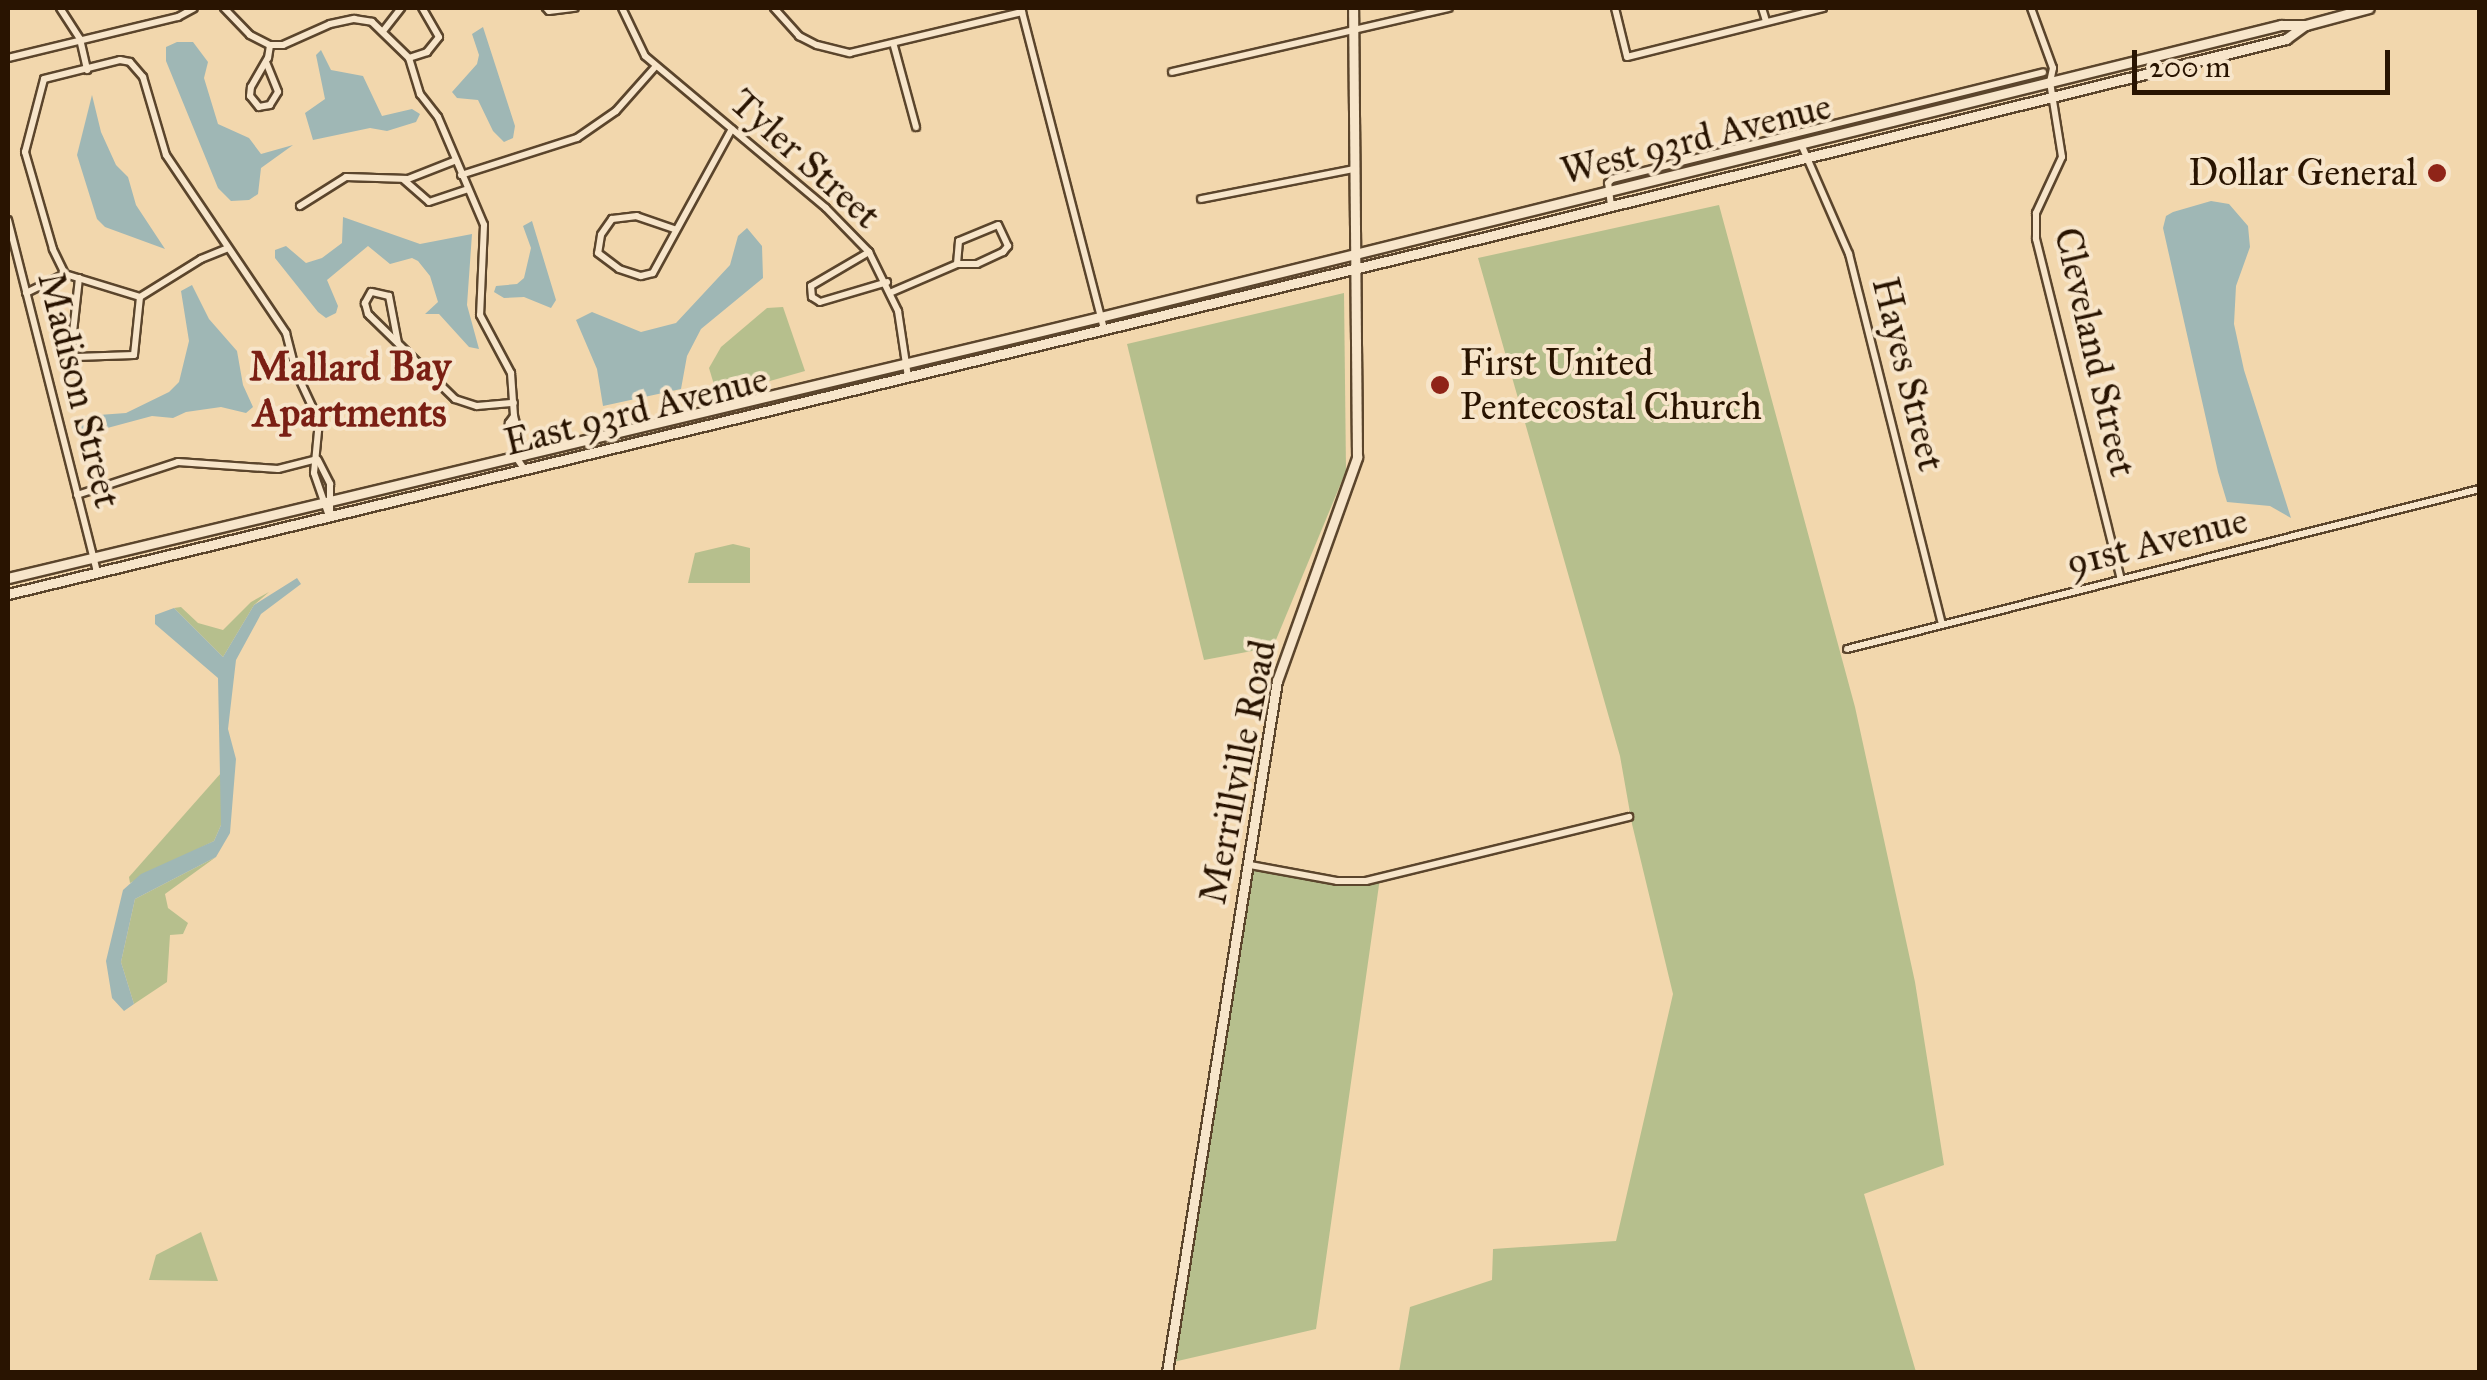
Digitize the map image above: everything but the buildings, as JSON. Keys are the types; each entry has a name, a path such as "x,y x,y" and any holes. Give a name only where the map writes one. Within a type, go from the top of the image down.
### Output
{"street":[{"path":"60,8 80,39 87,70"},
{"path":"8,58 178,17 194,8"},
{"path":"224,8 250,35 270,45 283,45 330,24 354,19 372,22 409,58 420,94 438,117 484,225 480,315 512,374 514,416 524,469"},
{"path":"384,30 401,8"},
{"path":"409,58 427,52 439,37 422,8"},
{"path":"546,8 575,8"},
{"name":"Tyler Street","path":"622,8 634,42 656,66 853,232 869,252 892,292 908,377"},
{"path":"774,8 799,36 817,46 850,53 894,46 1021,10 1104,328"},
{"name":"Merrillville Road","path":"1168,1372 1277,681 1357,458 1353,8"},
{"path":"1172,72 1449,8"},
{"path":"1615,8 1627,56 1823,8"},
{"path":"1762,8 1766,21"},
{"name":"Cleveland Street","path":"2031,8 2053,68 2050,82 2062,156 2036,213 2036,239 2122,580"},
{"name":"West 93rd Avenue","path":"1100,316 2281,25 2306,25 2370,8"},
{"name":"West 93rd Avenue","path":"1104,328 2053,97 2286,38 2306,25"},
{"path":"266,62 278,92 270,105 259,106 250,96 251,86 266,62 270,45"},
{"path":"894,46 916,127"},
{"name":"Cleveland Street","path":"2042,46 2043,72 2050,82"},
{"path":"65,274 53,249 25,152 44,79 56,72 87,70 120,60 138,68 166,154 286,332 296,372 319,421 314,473 329,517"},
{"path":"461,175 577,138 616,111 656,66"},
{"path":"1611,206 1608,192 1612,179 2043,72"},
{"path":"674,229 638,216 612,219 600,235 598,253 619,269 641,276 653,273 732,129"},
{"name":"Hayes Street","path":"1801,144 1849,254 1942,625"},
{"path":"300,206 346,177 403,179 454,161"},
{"path":"1201,199 1356,169"},
{"path":"403,179 429,202 468,190"},
{"path":"892,292 957,264 977,264 1003,252 1008,246 998,224 960,241 957,264"},
{"name":"Madison Street","path":"8,225 97,572"},
{"path":"140,298 201,259 228,248"},
{"path":"869,252 811,286 812,296 820,302 887,282"},
{"path":"26,293 65,274 140,298"},
{"path":"79,278 72,350 76,357 134,356 140,298"},
{"path":"398,343 389,296 371,292 365,301 366,311 398,343 454,399 477,406 514,403"},
{"name":"East 93rd Avenue","path":"8,578 1100,316"},
{"name":"East 93rd Avenue","path":"8,594 1104,328"},
{"path":"77,495 178,462 278,469 318,459"},
{"path":"318,459 330,484 326,503"},
{"name":"91st Avenue","path":"1847,648 2480,489"},
{"path":"1250,865 1337,882 1366,881 1629,818"}],"green space":[{"path":"1719,205 1855,707 1915,982 1944,1165 1864,1194 1916,1372 1399,1372 1410,1307 1492,1280 1493,1249 1616,1241 1673,994 1632,824 1620,756 1478,258"},
{"path":"1344,293 1346,471 1273,647 1204,660 1127,344"},
{"path":"783,307 805,371 727,393 715,388 709,368 721,347 767,308"},
{"path":"733,544 750,548 750,583 688,583 695,553"},
{"path":"269,592 254,605 223,657 174,608 181,607 198,623 223,630 251,602"},
{"path":"221,773 221,825 214,841 130,883 129,877"},
{"path":"216,857 165,894 168,908 188,923 183,934 170,935 167,982 134,1004 121,962 135,899"},
{"path":"1250,865 1337,881 1380,878 1316,1329 1169,1363"},
{"path":"201,1232 218,1281 149,1280 156,1255"}],"water":[{"path":"483,27 515,126 513,138 504,142 493,131 478,100 457,98 452,92 477,64 479,55 472,34"},
{"path":"193,42 208,62 204,78 218,124 249,138 261,154 293,145 261,168 258,194 249,200 231,201 218,188 166,61 166,47"},
{"path":"321,50 331,70 363,76 382,116 412,109 420,114 416,122 387,131 370,128 313,140 305,113 325,99 316,55"},
{"path":"92,95 101,132 116,165 128,177 136,205 165,249 105,227 97,219 77,155"},
{"path":"2211,201 2229,204 2248,226 2250,247 2236,286 2234,324 2244,370 2291,518 2270,506 2227,502 2218,472 2163,228 2166,216 2173,212"},
{"path":"343,217 420,244 472,234 467,305 479,349 469,347 439,314 425,314 438,302 430,276 418,261 412,258 390,264 368,246 327,280 338,306 336,313 326,318 318,312 275,258 275,250 286,246 306,263 322,258 342,243"},
{"path":"532,221 556,300 551,308 524,297 504,298 494,292 496,286 517,284 524,278 531,248 523,226"},
{"path":"747,228 762,246 763,278 701,329 687,356 681,389 603,406 597,369 576,320 592,312 641,332 676,323 730,265 738,236"},
{"path":"192,285 209,319 237,351 243,385 253,407 246,413 221,407 173,418 152,416 85,434 79,427 85,416 126,413 169,392 179,382 189,341 181,291"},
{"path":"297,578 301,584 261,614 236,660 228,729 236,759 230,833 216,857 135,899 121,962 134,1004 124,1011 112,998 106,961 123,890 141,874 214,841 221,825 218,678 155,624 155,615 174,608 223,657 254,605"}],"place":[{"name":"Dollar General","path":"2437,173"},
{"name":"First United Pentecostal Church","path":"1440,385"}],"district":[{"name":"Mallard Bay Apartments","path":"350,390"}]}
